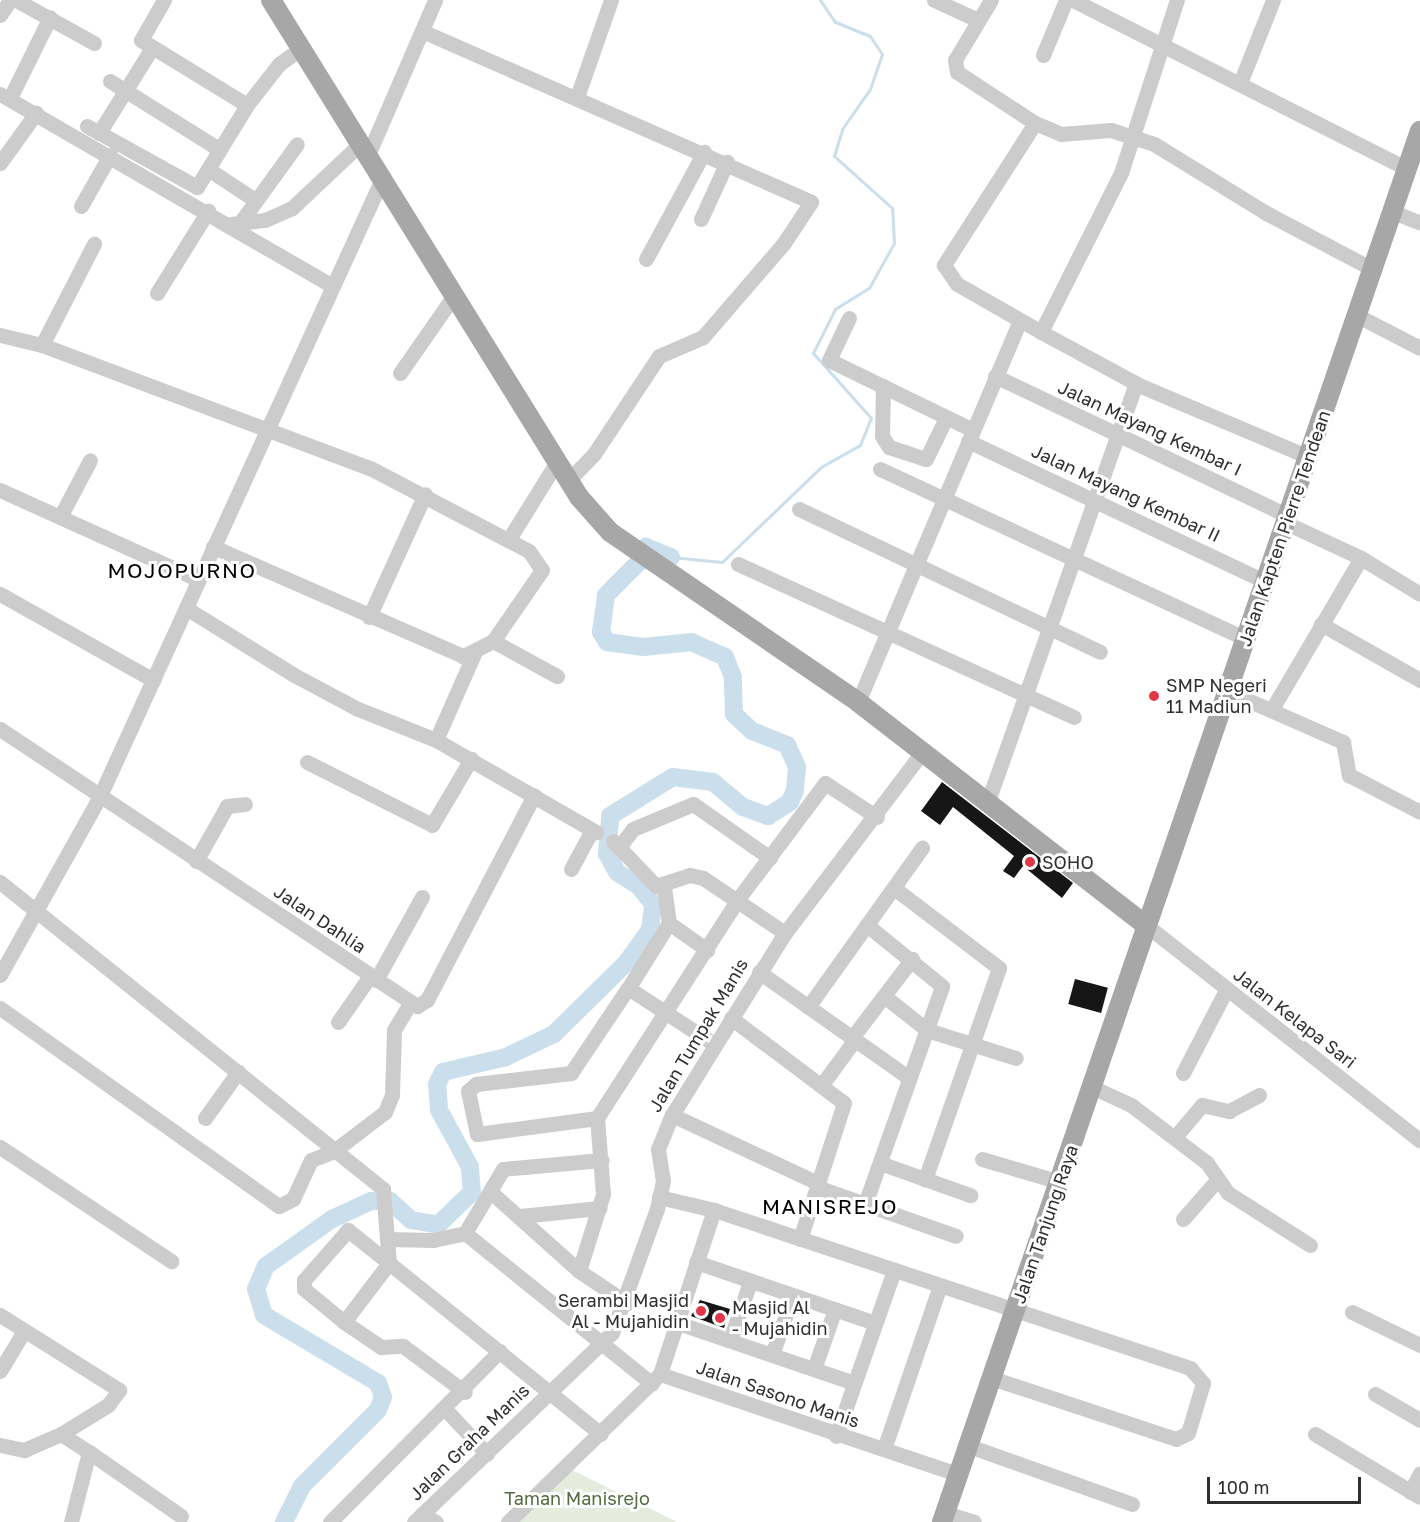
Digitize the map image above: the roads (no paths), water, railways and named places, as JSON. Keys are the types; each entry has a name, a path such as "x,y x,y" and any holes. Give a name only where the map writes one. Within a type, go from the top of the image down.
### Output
{"main road":[{"path":"274,2 455,294 561,474 625,544 858,702 1146,926"},
{"name":"Jalan Kapten Pierre Tendean","path":"1146,926 1420,131"},
{"name":"Jalan Tanjung Raya","path":"943,1517 1060,1182 1146,926"}],"street":[{"path":"0,15 10,0"},
{"path":"17,0 94,43"},
{"path":"164,0 141,40 247,105"},
{"path":"236,224 265,220 291,207 364,149 435,0"},
{"path":"577,97 611,0"},
{"path":"934,0 978,21"},
{"path":"991,0 954,68 1035,123 1067,135 1103,130 1133,135 1372,269"},
{"path":"1043,55 1066,0"},
{"path":"1073,0 1163,42 1406,168"},
{"path":"1041,332 1104,210 1133,135 1177,0"},
{"path":"1240,83 1273,0"},
{"path":"50,17 5,96 208,211 236,224 332,286"},
{"path":"422,31 808,197 811,206 703,337 659,356 594,454 561,474 509,539"},
{"path":"152,48 125,89 93,129 197,188 247,105 279,64 302,48"},
{"path":"110,81 219,149"},
{"path":"0,163 36,113"},
{"path":"1035,123 944,265 951,280 1020,321 1136,383 1307,456"},
{"path":"236,224 297,144"},
{"path":"646,259 704,152"},
{"path":"81,206 110,155"},
{"path":"702,219 727,162"},
{"path":"208,170 249,196"},
{"path":"0,975 34,908 99,798 382,178"},
{"path":"157,293 208,211"},
{"path":"1391,211 1420,223"},
{"path":"42,345 94,244"},
{"path":"400,373 455,294"},
{"path":"1356,315 1420,348"},
{"name":"Jalan Mayang Kembar II","path":"849,318 829,360 946,418 970,436 1266,582"},
{"path":"858,702 942,498 1020,321"},
{"path":"0,335 42,345 266,429 425,494 538,557 542,570 493,641 474,654 436,740"},
{"name":"Jalan Mayang Kembar I","path":"995,376 1117,433 1287,519 1361,558 1420,594"},
{"path":"988,801 1093,498 1136,383"},
{"path":"883,386 882,436 889,447 926,459 946,418"},
{"path":"60,517 90,460"},
{"path":"880,469 1071,561 1246,639"},
{"path":"0,490 199,580"},
{"path":"369,616 425,494"},
{"path":"800,509 1100,652"},
{"path":"213,547 442,651 474,654"},
{"path":"1272,709 1361,558"},
{"path":"738,564 1074,717"},
{"path":"0,594 153,680"},
{"path":"186,608 358,709 436,740 594,831 572,869"},
{"path":"1322,624 1420,680"},
{"path":"493,641 557,676"},
{"path":"1227,691 1343,742 1349,776 1420,812"},
{"name":"Jalan Dahlia","path":"0,729 99,798 410,1003"},
{"name":"Jalan Tumpak Manis","path":"551,1390 603,1343 627,1303 660,1197 658,1149 672,1115 785,933 877,817 922,751"},
{"path":"307,762 432,825 471,759"},
{"path":"579,1271 600,1208 602,1160 597,1118 738,899 827,782 877,817"},
{"path":"0,1008 270,1204 293,1199 307,1163 333,1151 385,1112 392,1095 394,1030 410,1003 427,1000 534,795"},
{"path":"196,861 227,806 245,804"},
{"path":"770,858 693,804 633,829 616,843 646,877 664,887 697,876 738,899 785,933"},
{"path":"808,1007 922,848"},
{"path":"0,882 383,1189 389,1263 344,1322"},
{"path":"597,1118 477,1134 468,1091 476,1084 571,1073 669,923 664,887"},
{"path":"894,888 999,968 925,1179"},
{"path":"338,1022 373,978 422,897"},
{"path":"669,923 707,950"},
{"path":"865,1204 942,984 867,925"},
{"name":"Jalan Kelapa Sari","path":"1146,926 1420,1140"},
{"path":"823,1083 912,959"},
{"path":"759,972 852,1040 909,1078"},
{"path":"627,990 666,1010 714,1044"},
{"path":"1183,1073 1226,990"},
{"path":"884,996 927,1030 1017,1058"},
{"path":"731,1018 823,1083 844,1106 800,1239"},
{"path":"205,1118 238,1072"},
{"path":"1092,1087 1131,1104 1207,1163 1216,1180 1310,1245"},
{"path":"1175,1137 1202,1105 1229,1111 1259,1095"},
{"path":"672,1115 817,1185 956,1236"},
{"path":"0,1147 171,1261"},
{"path":"982,1159 1060,1182"},
{"path":"388,1239 433,1240 465,1233 493,1194 493,1178 503,1169 602,1160"},
{"path":"880,1162 970,1195"},
{"path":"1183,1219 1216,1180"},
{"path":"493,1194 579,1271 627,1303"},
{"path":"660,1197 714,1210 1200,1374 1203,1383 1190,1429 1180,1439 992,1378"},
{"path":"520,1216 600,1208"},
{"path":"508,1522 602,1434 656,1379 714,1210"},
{"path":"465,1392 406,1347 381,1347 344,1322 304,1289 304,1280 348,1230 551,1390 602,1434"},
{"name":"Jalan Sasono Manis","path":"465,1233 603,1343 656,1379 958,1474"},
{"path":"696,1262 834,1312 875,1323"},
{"path":"836,1436 894,1270"},
{"path":"730,1340 750,1282"},
{"path":"884,1449 940,1285"},
{"path":"772,1355 792,1297"},
{"path":"814,1369 834,1312"},
{"path":"1352,1312 1420,1345"},
{"path":"0,1315 119,1390 108,1405 61,1434 24,1450 0,1445"},
{"path":"675,1322 854,1383"},
{"path":"0,1371 24,1331"},
{"path":"331,1521 465,1392 501,1351"},
{"name":"Jalan Graha Manis","path":"418,1518 551,1390"},
{"path":"1375,1394 1420,1420"},
{"path":"446,1410 487,1454"},
{"path":"61,1434 181,1516"},
{"path":"1314,1434 1415,1495 1420,1473"},
{"path":"969,1446 1132,1504"},
{"path":"71,1522 89,1452"},
{"path":"943,1517 974,1522"},
{"path":"418,1518 436,1522"}],"waterway":[{"path":"671,557 722,562 821,467 860,445 871,418 813,353 835,309 869,288 894,243 892,208 834,156 842,129 870,89 882,54 870,36 835,22 820,0"},
{"path":"284,1522 302,1486 378,1410 383,1397 378,1383 264,1315 256,1289 266,1266 332,1219 371,1201 390,1201 411,1220 438,1225 472,1192 470,1167 439,1110 437,1084 443,1072 506,1057 554,1034 626,963 650,930 653,904 639,886 617,872 607,854 610,816 673,777 713,782 743,807 768,816 790,802 795,790 797,767 787,745 752,731 734,714 733,677 725,657 692,642 643,647 607,642 601,632 606,595 642,559 646,547 671,557"}],"place":[{"name":"SMP Negeri 11 Madiun","path":"1154,696"},
{"name":"SOHO","path":"1030,862"},
{"name":"Serambi Masjid Al - Mujahidin","path":"701,1311"},
{"name":"Masjid Al - Mujahidin","path":"720,1318"}],"district":[{"name":"MOJOPURNO","path":"182,570"},
{"name":"MANISREJO","path":"830,1206"}],"park label":[{"name":"Taman Manisrejo","path":"577,1498"}]}
